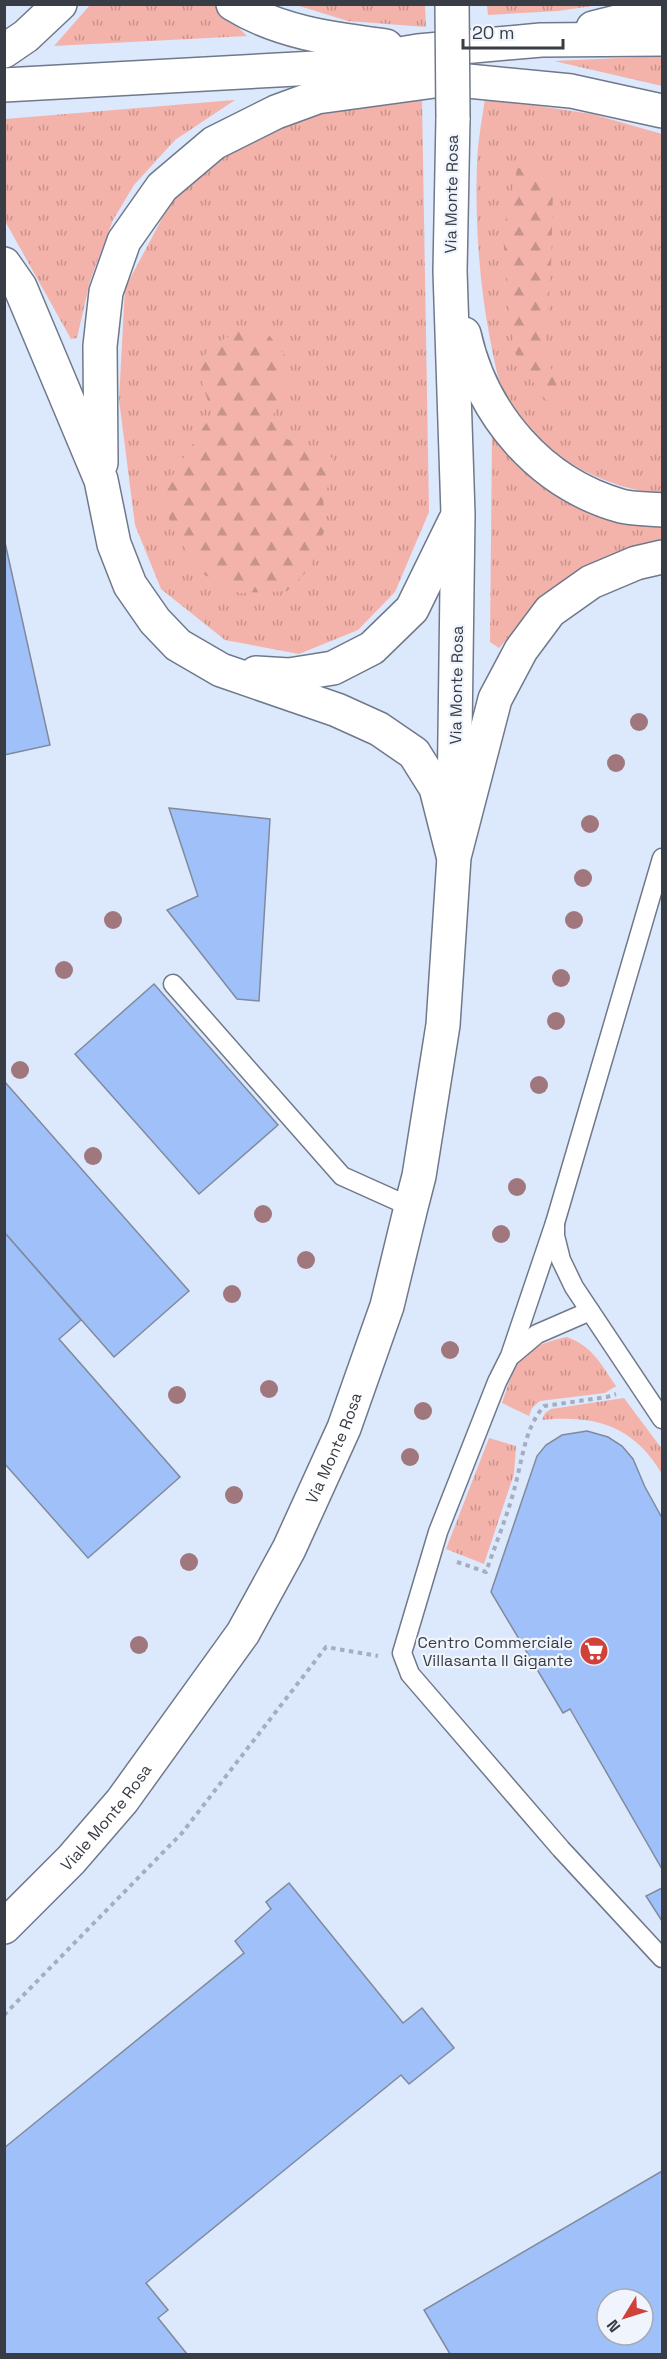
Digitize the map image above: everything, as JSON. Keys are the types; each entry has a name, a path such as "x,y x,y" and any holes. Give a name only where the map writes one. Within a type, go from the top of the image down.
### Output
{"main road":[{"path":"4,51 26,36 60,4"},
{"path":"233,4 269,23 295,31 418,51"},
{"name":"Via Monte Rosa","path":"198,1697 243,1633 283,1560 344,1428 387,1306 419,1176 443,1025 454,857 458,514 450,271 453,118 452,4"},
{"path":"541,40 629,19 663,6"},
{"path":"4,85 315,68 418,51 541,40 663,39"},
{"path":"315,68 571,91 663,111"},
{"path":"449,79 317,97 276,112 214,143 162,187 124,241 106,292 100,346 101,480 114,544 130,585 155,621 178,645 222,670 337,710 379,729 414,753 436,788 454,857"},
{"path":"627,102 663,116"},
{"path":"4,264 20,287 101,480"},
{"path":"450,271 470,358 482,389 515,438 554,475 583,491 623,506 663,510"},
{"path":"222,670 289,675 333,668 372,648 412,609 458,514"},
{"path":"454,857 495,699 521,650 550,611 591,582 636,563 663,557"},
{"name":"Viale Monte Rosa","path":"4,1927 71,1860 122,1801 198,1697"}],"lane":[{"path":"663,858 555,1223 510,1356 497,1382 438,1532 402,1653 410,1674 561,1849 663,1958"},
{"path":"173,984 342,1176 411,1207"},
{"path":"555,1223 555,1236 561,1260 574,1287 663,1419"},
{"path":"510,1356 537,1334 590,1311"}],"path":[{"path":"432,1553 486,1572 519,1474 527,1434 535,1417 544,1406 607,1397 618,1393 636,1379"},
{"path":"4,2015 182,1833 315,1658 326,1647 377,1656 402,1653"}],"green space":[{"path":"487,4 599,5 558,11 488,15"},
{"path":"90,5 215,5 247,36 54,46"},
{"path":"296,5 425,5 426,27 348,21"},
{"path":"662,56 662,86 554,61"},
{"path":"485,98 592,114 662,134 662,494 616,484 572,464 534,435 503,390 496,369 486,317 479,251 477,162"},
{"path":"235,100 175,140 134,185 113,220 90,281 77,338 71,339 5,221 5,119"},
{"path":"422,100 429,512 395,592 358,630 299,654 225,640 161,589 135,525 119,400 125,288 172,200 241,144 325,109"},
{"path":"537,161 553,187 551,270 545,350 566,413 543,397 515,353 507,298 503,232 517,169"},
{"path":"237,331 269,335 286,357 283,387 273,416 287,439 332,458 339,471 323,494 325,529 310,568 287,591 239,593 203,574 177,537 159,496 212,414 199,373 207,350"},
{"path":"492,432 662,524 662,545 544,599 499,648 490,642"},
{"path":"567,1337 590,1351 616,1386 605,1393 540,1401 532,1408 529,1416 502,1403 511,1376 522,1358 539,1346"},
{"path":"624,1398 662,1449 662,1474 651,1457 638,1444 611,1427 579,1419 542,1420 545,1413 551,1409"},
{"path":"489,1438 516,1446 514,1474 484,1564 446,1549"}],"building":[{"path":"4,538 50,745 4,755"},
{"path":"169,808 270,819 259,1001 237,999 167,910 198,896"},
{"path":"154,984 278,1125 199,1194 75,1054"},
{"path":"4,1081 189,1291 114,1357 4,1232"},
{"path":"4,1232 81,1320 59,1339 180,1477 88,1558 4,1463"},
{"name":"Centro Commerciale Villasanta Il Gigante","path":"587,1431 608,1437 622,1446 633,1459 662,1518 662,1869 570,1709 563,1713 491,1592 537,1456 546,1445 562,1435"},
{"path":"289,1883 403,2023 422,2008 454,2048 409,2084 401,2075 146,2283 168,2310 158,2318 187,2354 4,2354 4,2148 244,1953 235,1941 271,1909 266,1902"},
{"path":"662,1888 662,1921 646,1896"},
{"path":"662,2171 662,2354 450,2354 424,2310"}],"place":[{"name":"Centro Commerciale Villasanta Il Gigante","path":"594,1651"}]}
